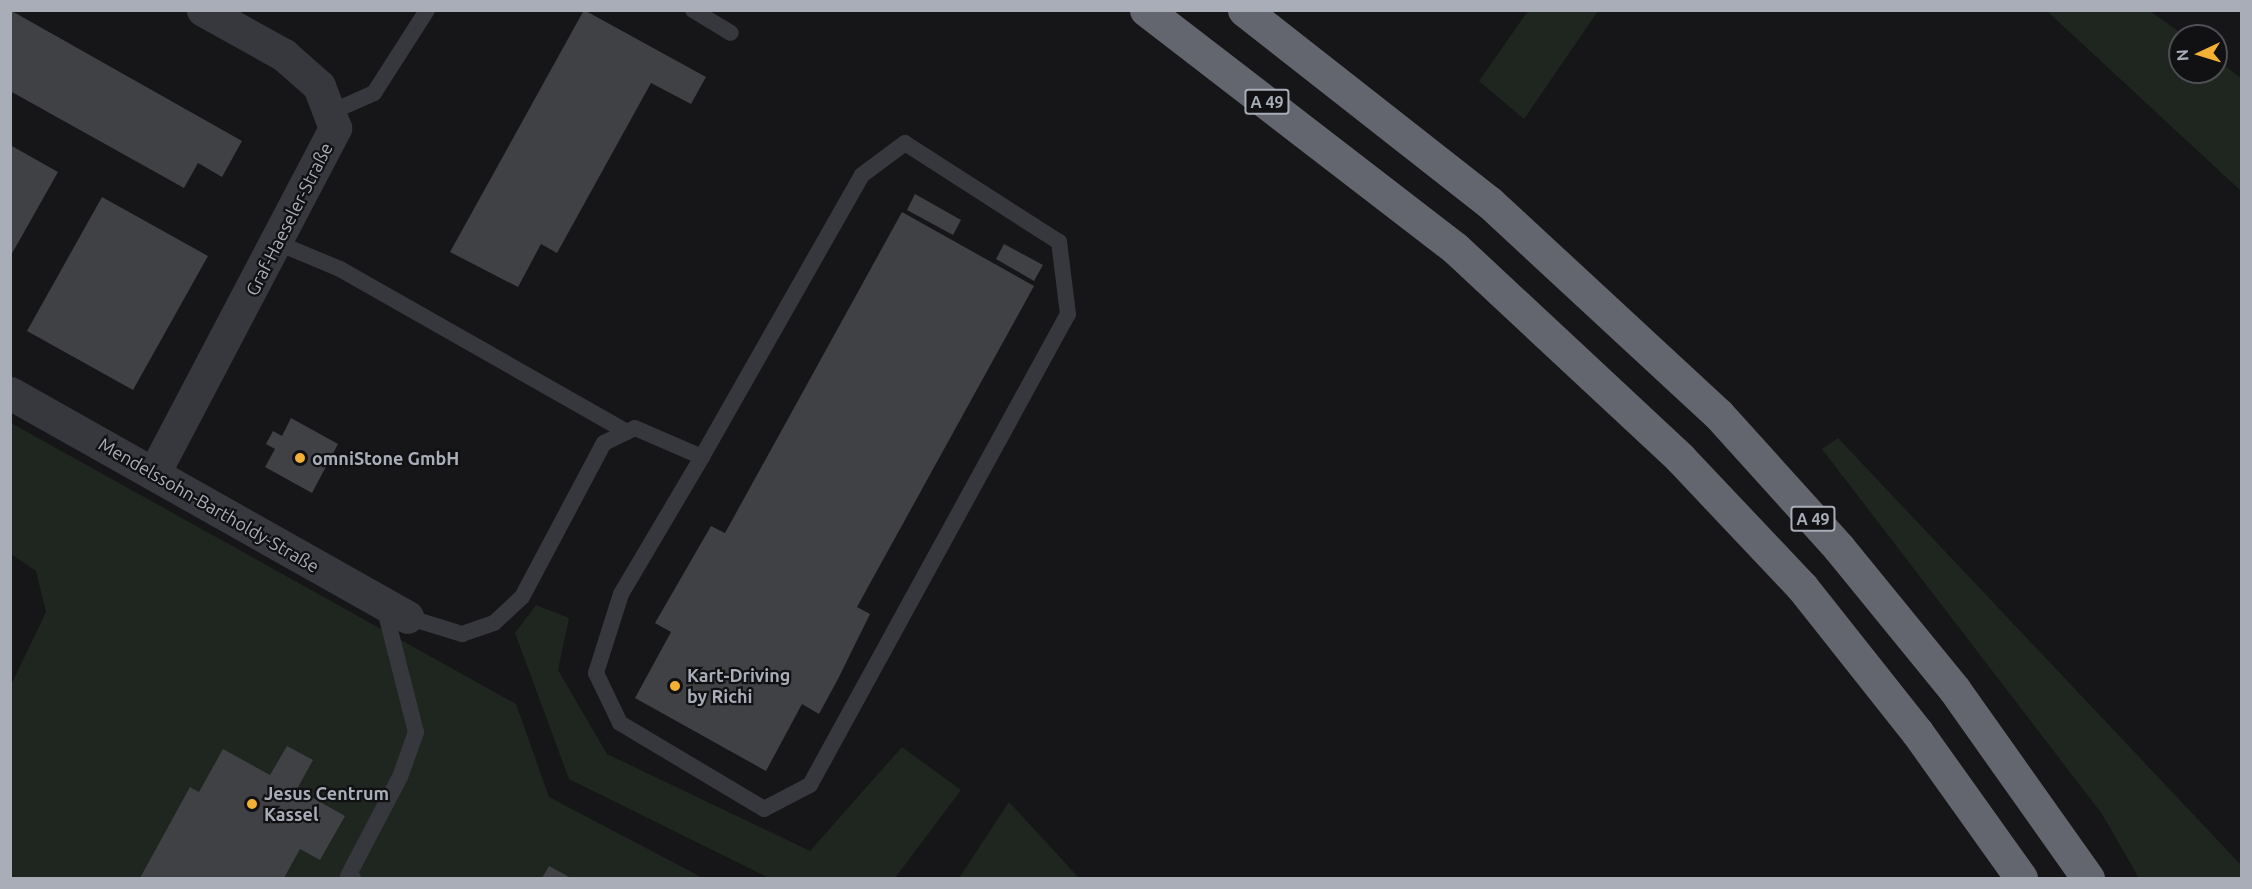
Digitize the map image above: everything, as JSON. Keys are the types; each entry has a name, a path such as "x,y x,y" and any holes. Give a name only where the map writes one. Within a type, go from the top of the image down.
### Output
{"highway":[{"name":"A 49","path":"1146,10 1387,193 1455,248 1680,458 1802,588 1917,732 2021,879"},
{"name":"A 49","path":"1244,10 1490,202 1719,415 1839,548 1954,689 2088,879"}],"street":[{"name":"Graf-Haeseler-Straße","path":"154,472 321,163 335,128 319,86 284,55 203,10"},
{"name":"Mendelssohn-Bartholdy-Straße","path":"10,393 154,472 395,610"}],"lane":[{"path":"329,113 374,93 427,10"},
{"path":"693,10 731,33"},
{"path":"905,143 1059,242 1068,314 810,785 764,809 620,723 596,673 621,594 702,457 862,175 905,143"},
{"path":"278,243 340,269 627,432"},
{"path":"353,879 348,876 400,777 416,732 395,610 462,634 494,623 522,597 604,443 635,428 702,457"}],"shaded area":[{"path":"1528,11 1598,11 1524,119 1479,81"},
{"path":"2047,11 2150,11 2168,24 2168,84 2228,84 2228,68 2241,78 2241,191"},
{"path":"11,423 516,704 549,797 703,878 11,878 11,685 46,612 36,571 11,554"},
{"path":"1838,438 2241,865 2241,878 2139,878 2102,814 1822,449"},
{"path":"536,605 569,618 558,670 607,754 810,851 902,747 961,790 895,878 769,878 569,779 515,633"},
{"path":"1009,802 1079,878 959,878"}],"building":[{"path":"10,10 242,141 222,177 198,163 184,188 10,91"},
{"path":"584,10 706,77 691,104 651,83 557,253 541,244 518,287 450,252"},
{"path":"10,145 58,172 10,257"},
{"path":"915,194 961,220 953,235 907,210"},
{"path":"102,197 208,256 133,390 27,331"},
{"path":"902,212 1034,286 857,607 870,614 819,714 802,704 766,771 635,698 671,632 655,623 711,526 725,533"},
{"path":"1004,244 1043,265 1034,281 996,259"},
{"name":"omniStone GmbH","path":"291,418 338,444 312,493 265,467 275,449 266,444 273,431 282,436"},
{"name":"Jesus Centrum Kassel","path":"287,746 313,760 297,789 345,816 320,860 300,849 284,878 140,878 190,787 199,792 223,749 270,775"},
{"path":"549,866 571,878 542,878"}],"place":[{"name":"omniStone GmbH","path":"300,458"},
{"name":"Kart-Driving by Richi","path":"675,686"},
{"name":"Jesus Centrum Kassel","path":"252,804"}]}
